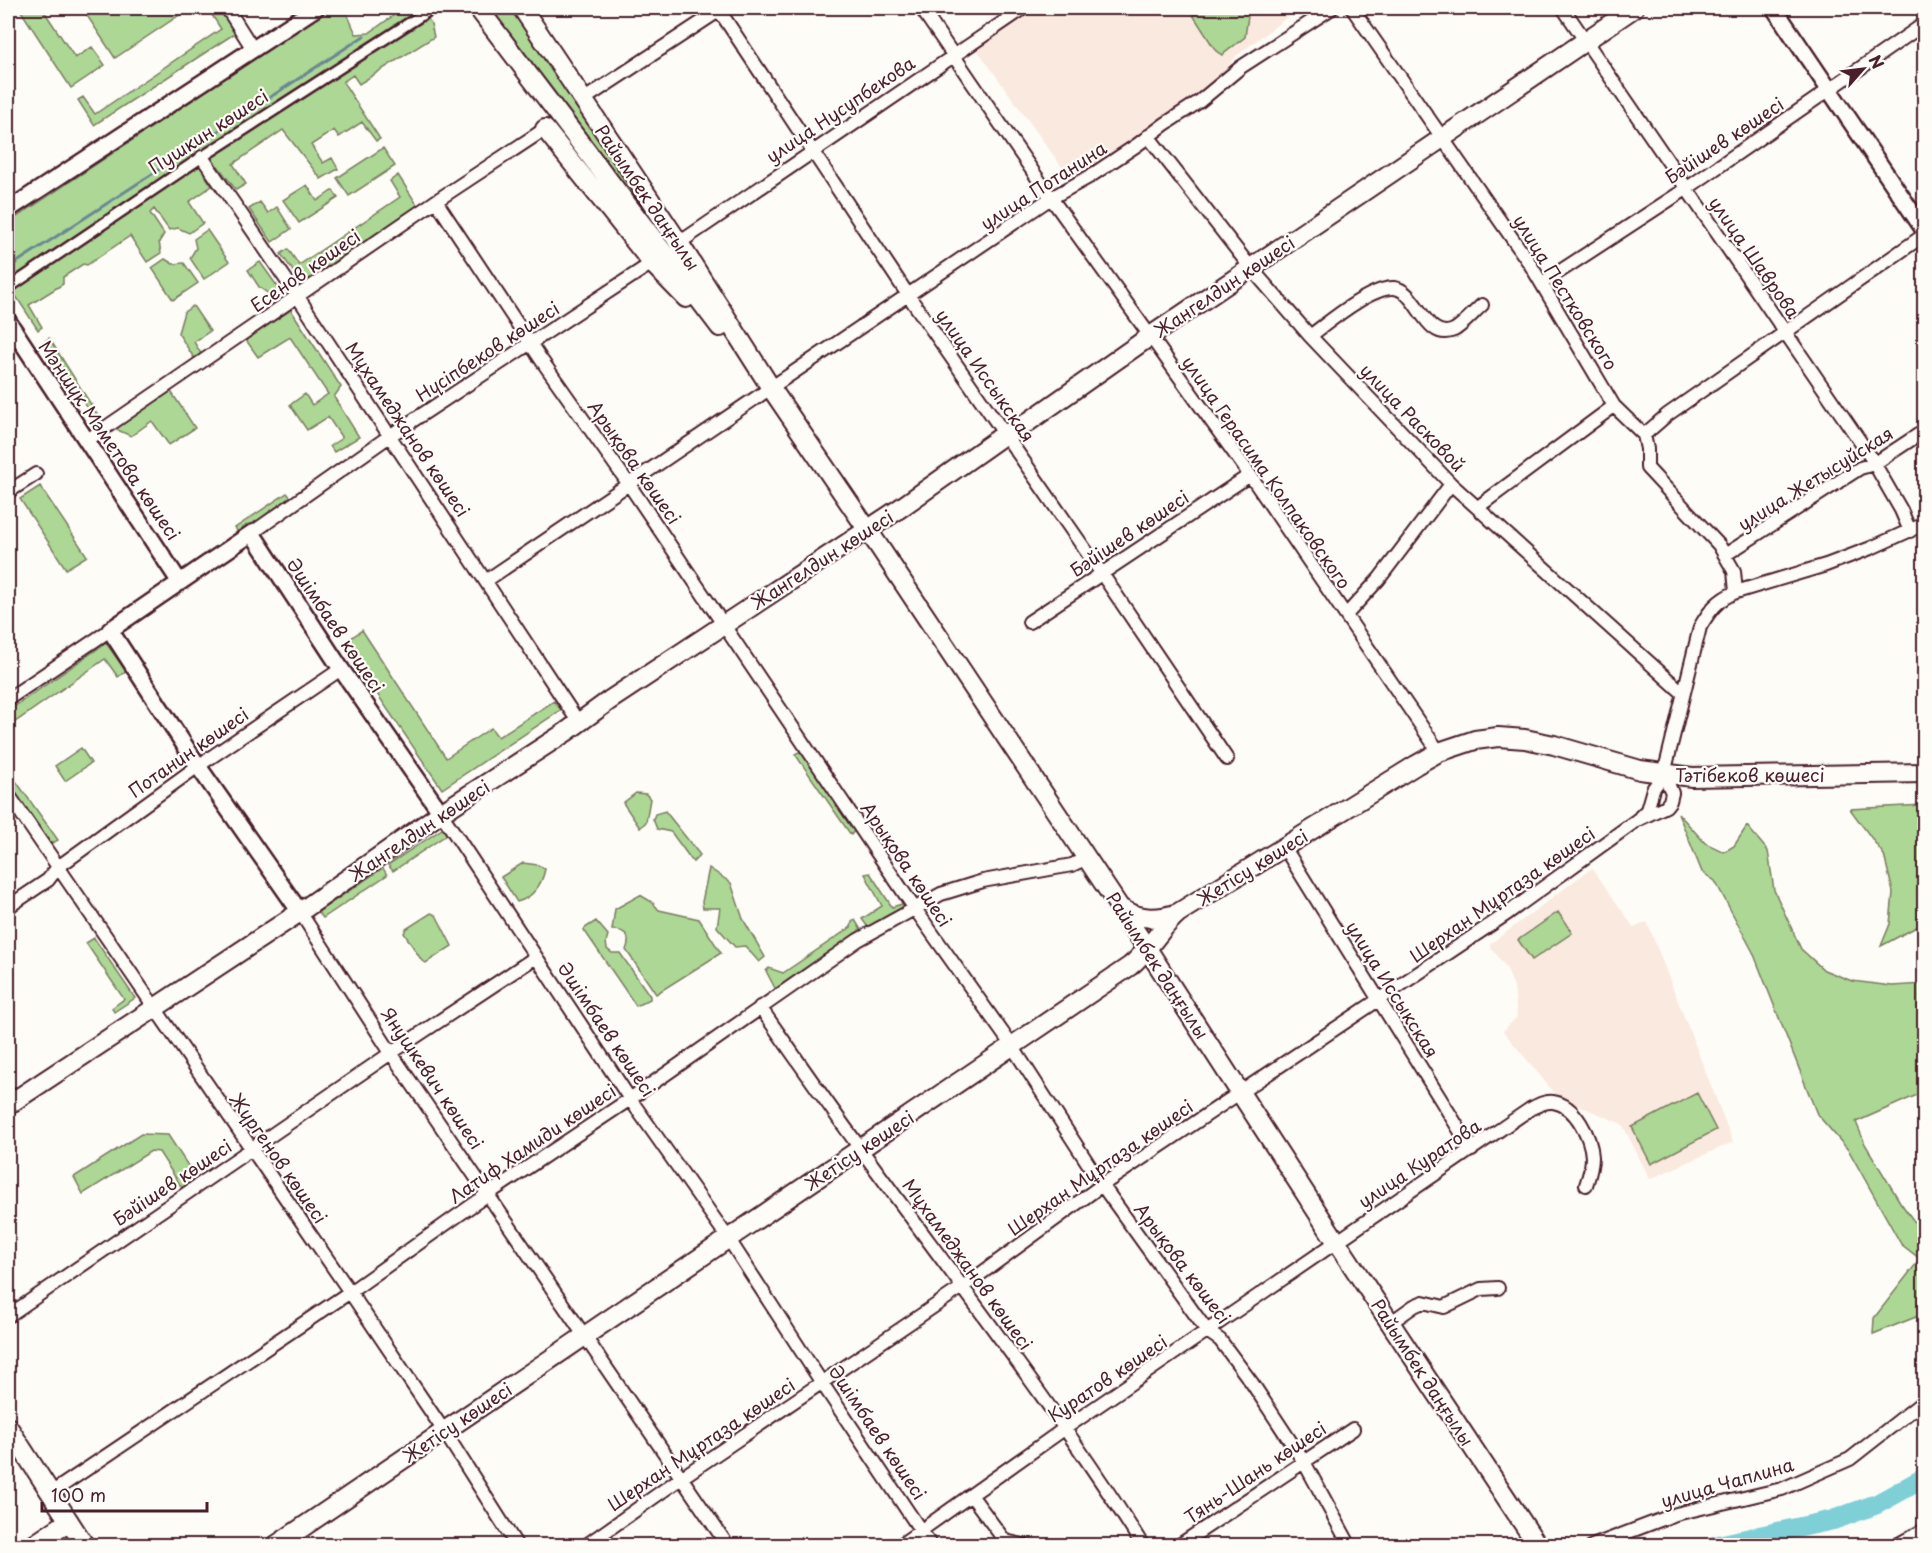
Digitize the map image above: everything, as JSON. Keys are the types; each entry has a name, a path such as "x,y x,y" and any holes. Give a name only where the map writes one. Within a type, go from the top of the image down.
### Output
{"main road":[{"name":"Райымбек даңғылы","path":"478,8 741,354"},
{"name":"Райымбек даңғылы","path":"522,8 679,243 771,388 1148,950 1336,1241 1538,1545"},
{"name":"Жангелдин көшесі","path":"8,1105 300,912 441,813 579,723 1005,434 1021,427 1149,337 1634,8"},
{"name":"Райымбек даңғылы","path":"545,129 652,263 771,388"},
{"name":"Тәтібеков көшесі","path":"1439,752 1475,740 1498,737 1525,739 1630,767 1692,777 1924,773"},
{"name":"Жетісу көшесі","path":"275,1545 1130,966 1148,950 1169,921 1178,914 1439,752"},
{"path":"1120,908 1142,918 1165,918 1178,914"},
{"path":"8,1427 85,1545"},
{"path":"32,1545 69,1521"}],"street":[{"path":"227,8 253,49"},
{"path":"8,210 316,8"},
{"name":"улица Герасима Колпаковского","path":"921,8 1051,198 1250,475 1439,752"},
{"name":"улица Нусупбекова","path":"679,243 1024,8"},
{"name":"улица Потанина","path":"771,388 1051,198 1089,177 1200,101 1227,81 1241,67 1332,8"},
{"name":"улица Пестковского","path":"1352,8 1461,162 1542,283 1614,406 1644,435"},
{"name":"улица Шаврова","path":"1563,8 1874,464 1901,510 1910,531"},
{"path":"1773,8 1924,230"},
{"name":"Пушкин көшесі","path":"8,288 431,9"},
{"path":"584,100 721,9"},
{"name":"улица Иссыкская","path":"721,9 908,295 1227,759"},
{"name":"Бәйішев көшесі","path":"1542,283 1686,189 1924,24"},
{"name":"Есенов көшесі","path":"86,441 545,129"},
{"name":"улица Расковой","path":"1148,136 1251,268 1310,336 1451,484 1683,693"},
{"name":"Мұхамеджанов көшесі","path":"202,158 391,435 579,723"},
{"name":"Арықова көшесі","path":"436,201 915,909 1012,1046 1102,1185 1207,1331 1220,1340 1252,1383 1304,1462 1350,1545"},
{"path":"1736,592 1734,571 1719,545 1647,468 1644,435 1667,415 1924,235"},
{"name":"Нүсіпбеков көшесі","path":"252,533 391,435 652,263"},
{"path":"1310,336 1353,304 1383,289 1396,288 1406,294 1433,327 1445,331 1455,330 1482,305"},
{"name":"Мәншүк Мәметова көшесі","path":"8,321 179,581"},
{"path":"487,580 771,388"},
{"path":"1478,507 1614,406"},
{"name":"улица Жетысуйская","path":"1725,555 1851,473 1874,464 1924,431"},
{"path":"8,492 36,474"},
{"name":"Бәйішев көшесі","path":"1029,622 1250,475"},
{"path":"1346,615 1379,579 1451,484"},
{"path":"1637,820 1647,810 1653,789 1664,774 1700,627 1711,607 1724,597 1736,592 1826,565 1924,524"},
{"path":"8,699 252,533"},
{"name":"Әшімбаев көшесі","path":"252,533 630,1099 728,1239 931,1545"},
{"name":"Янушкевич көшесі","path":"111,630 198,766 300,912 392,1053 728,1545"},
{"name":"Потанин көшесі","path":"8,907 48,880 58,867 198,766 341,669"},
{"path":"1637,820 1666,806 1670,801 1672,793 1664,774"},
{"name":"Жүргенов көшесі","path":"8,794 350,1292 444,1431 517,1545"},
{"name":"Шерхан Мұртаза көшесі","path":"585,1545 964,1287 1102,1185 1517,907 1637,820"},
{"name":"улица Иссыкская","path":"1284,847 1472,1150"},
{"name":"Латиф Хамиди көшесі","path":"51,1493 350,1292 488,1194 630,1099 858,940 941,894 983,881 1072,865 1087,858"},
{"name":"Бәйішев көшесі","path":"8,1316 536,957"},
{"name":"Мұхамеджанов көшесі","path":"760,1007 860,1149 964,1287 1107,1489 1143,1545"},
{"name":"улица Куратова","path":"1336,1241 1541,1103 1555,1102 1569,1111 1588,1135 1592,1162 1586,1185"},
{"name":"Куратов көшесі","path":"899,1545 1336,1241"},
{"path":"1390,1323 1423,1302 1444,1307 1469,1293 1481,1289 1498,1288"},
{"name":"улица Чаплина","path":"1592,1545 1676,1514 1782,1489 1850,1460 1924,1401"},
{"name":"Тянь-Шань көшесі","path":"1178,1545 1353,1429"},
{"path":"971,1495 1005,1541 1028,1545"},
{"path":"1895,1545 1924,1530"}],"shaded area":[{"path":"1027,8 1299,8 1236,56 1221,76 1072,181 973,44"},
{"path":"1592,868 1634,928 1647,922 1733,1142 1650,1179 1622,1124 1557,1096 1503,1031 1517,1017 1514,987 1506,967 1489,945"}],"green space":[{"path":"19,8 42,8 75,58 92,47 105,65 71,88"},
{"path":"82,8 190,8 115,58"},
{"path":"220,8 237,32 94,125 78,100 83,97 95,114 221,29 210,12"},
{"path":"330,8 346,8 356,34 369,33 404,8 422,8 431,24 434,37 359,84 353,75 343,82 380,139 376,141 362,122 339,137 334,130 311,145 323,163 332,158 338,169 321,179 283,130 233,164 246,184 236,190 218,166 204,174 212,186 189,202 203,223 189,233 178,228 169,230 154,209 150,213 164,234 159,242 161,253 147,262 130,236 87,265 83,264 63,277 63,284 29,305 42,327 38,330 8,284 8,223"},
{"path":"488,8 511,8 714,310 648,216"},
{"path":"1205,8 1245,8 1248,16 1245,37 1222,55 1216,51 1193,15"},
{"path":"383,148 395,166 349,196 337,178"},
{"path":"398,175 418,206 306,281 298,278 281,254 288,249 299,265 400,197 390,181"},
{"path":"307,185 317,201 333,190 338,198 299,223 283,200"},
{"path":"260,202 268,213 277,207 291,229 272,242 249,209"},
{"path":"207,230 229,262 204,279 190,258 196,248 194,239"},
{"path":"165,259 173,264 184,263 198,283 173,300 152,268"},
{"path":"260,262 285,297 279,301 259,287 248,270"},
{"path":"193,306 210,331 194,342 203,357 196,361 178,333 184,312"},
{"path":"291,310 341,387 334,397 359,437 334,452 330,446 342,438 328,417 307,430 290,405 305,394 312,405 328,394 290,337 258,357 246,340"},
{"path":"49,338 97,414 93,417 45,341"},
{"path":"170,390 195,428 169,445 152,421 131,436 113,428"},
{"path":"40,486 87,556 66,569 20,499"},
{"path":"287,493 292,499 241,536 235,528"},
{"path":"362,630 446,758 491,728 498,737 554,701 561,710 442,789 343,644"},
{"path":"106,643 126,671 118,677 105,659 8,727 8,711"},
{"path":"81,748 91,763 65,781 55,766"},
{"path":"801,751 855,830 851,835 795,754"},
{"path":"8,770 58,840 49,845 8,785"},
{"path":"636,793 646,794 650,799 646,822 640,828 623,803"},
{"path":"1924,805 1924,923 1881,946 1890,924 1893,892 1884,855 1850,809"},
{"path":"665,811 700,855 693,862 671,832 657,829 653,819 655,814"},
{"path":"1678,813 1705,843 1724,852 1734,846 1747,826 1768,851 1774,890 1801,949 1824,970 1852,981 1892,986 1924,984 1924,1092 1856,1122 1865,1144 1900,1202 1924,1235 1924,1313 1921,1315 1873,1334 1874,1318 1920,1259 1901,1244 1849,1151 1817,1114 1753,952 1715,881 1702,872"},
{"path":"445,827 449,833 393,871 388,865"},
{"path":"523,863 538,865 545,869 535,890 517,902 501,877"},
{"path":"383,868 387,875 323,918 318,912"},
{"path":"709,868 731,883 743,919 765,957 759,962 745,946 735,947 717,927 720,908 703,908 702,902"},
{"path":"870,873 892,907 902,904 905,909 870,930 862,919 882,906 865,874"},
{"path":"640,895 652,902 659,910 699,919 721,953 656,994 626,950 628,938 626,935 621,931 612,930 615,909"},
{"path":"1558,912 1572,933 1532,960 1518,940"},
{"path":"431,913 436,915 452,946 426,963 422,961 404,933 406,929"},
{"path":"855,920 863,933 777,992 766,971 769,968 783,973 851,927"},
{"path":"596,921 608,935 607,949 612,953 620,953 650,999 636,1006 584,930"},
{"path":"94,938 135,998 114,1012 112,1008 124,999 86,943"},
{"path":"1697,1093 1716,1130 1651,1164 1632,1127"},
{"path":"141,1134 168,1135 196,1178 182,1188 159,1152 151,1151 83,1194 74,1177"}],"waterway":[{"path":"8,268 364,36"},
{"path":"1714,1546 1833,1520 1877,1504 1924,1478"}]}
